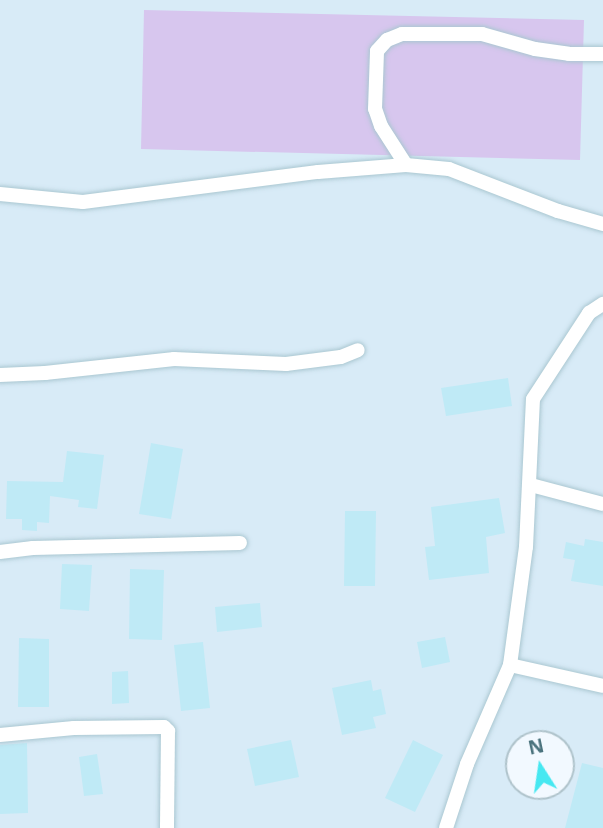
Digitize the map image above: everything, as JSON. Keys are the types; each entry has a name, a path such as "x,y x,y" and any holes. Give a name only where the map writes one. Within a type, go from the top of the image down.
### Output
{"street":[{"path":"406,164 381,126 375,109 377,51 387,40 402,34 482,34 535,49 569,54 603,54"},
{"path":"0,194 83,202 317,172 406,164 449,169 558,211 603,224"},
{"path":"446,828 467,764 510,664 531,485 533,399 589,313 603,304"},
{"path":"0,375 45,373 174,359 286,364 341,357 358,349"},
{"path":"531,485 603,504"},
{"path":"0,552 33,548 240,543"},
{"path":"510,664 603,686"},
{"path":"0,734 74,728 164,727 168,731 167,828"}],"shaded area":[{"path":"0,0 603,0 603,828 0,828"},
{"path":"144,10 584,20 580,160 141,149"}],"building":[{"path":"508,378 512,406 446,416 441,388"},
{"path":"151,443 183,449 171,519 139,514"},
{"path":"67,451 104,455 97,509 78,507 79,500 50,496 49,523 37,522 37,531 22,530 22,519 6,519 7,481 63,482"},
{"path":"499,498 505,533 486,537 489,573 429,580 425,547 435,546 431,507"},
{"path":"345,511 376,511 375,586 344,586"},
{"path":"585,539 603,542 603,586 571,581 575,560 563,558 566,542 584,546"},
{"path":"62,564 92,565 89,611 60,609"},
{"path":"130,569 164,570 162,640 129,639"},
{"path":"260,603 262,627 217,632 215,607"},
{"path":"445,637 450,662 422,668 417,642"},
{"path":"19,638 49,639 49,707 18,707"},
{"path":"203,642 210,708 181,711 174,645"},
{"path":"128,671 129,703 112,704 112,672"},
{"path":"371,680 373,691 381,689 386,714 373,717 376,728 342,735 332,688"},
{"path":"291,740 299,777 255,786 247,749"},
{"path":"413,740 443,755 415,812 385,798"},
{"path":"27,743 28,813 0,814 0,745"},
{"path":"97,754 103,794 84,796 79,757"},
{"path":"582,763 603,768 603,828 565,828 572,800 575,800"}]}
